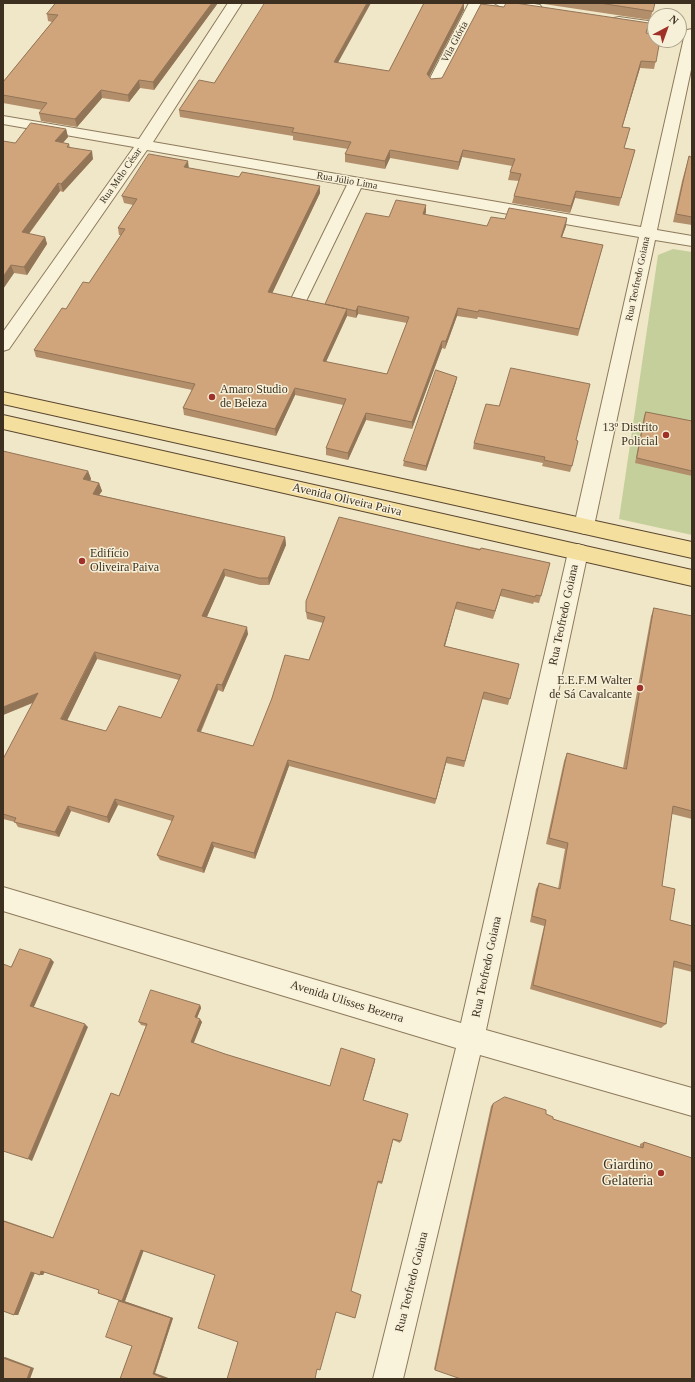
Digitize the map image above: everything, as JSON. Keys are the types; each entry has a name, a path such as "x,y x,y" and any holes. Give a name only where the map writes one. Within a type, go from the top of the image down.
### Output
{"main road":[{"name":"Avenida Oliveira Paiva","path":"3,398 692,550"},
{"name":"Avenida Oliveira Paiva","path":"3,422 692,578"}],"street":[{"name":"Rua Melo César","path":"3,345 142,145 235,3"},
{"name":"Vila Glória","path":"434,82 476,3"},
{"path":"501,3 548,10"},
{"path":"609,19 647,25"},
{"name":"Rua Teofredo Goiana","path":"584,526 692,32"},
{"name":"Rua Júlio Lima","path":"3,120 692,241"},
{"path":"299,299 356,182"},
{"name":"Rua Teofredo Goiana","path":"388,1379 471,1039 578,552"},
{"name":"Avenida Ulisses Bezerra","path":"3,899 471,1039 692,1102"}],"green space":[{"path":"673,249 692,252 692,535 619,519 658,255"}],"building":[{"path":"56,3 212,3 153,82 139,80 128,95 101,90 75,119 39,113 47,103 3,95 3,82 58,15 47,14"},
{"path":"265,3 367,3 334,62 389,71 424,3 464,3 427,74 431,79 442,78 481,4 504,7 506,3 515,3 647,23 647,48 659,48 656,62 641,61 622,127 630,128 624,148 635,150 621,198 576,191 571,206 514,196 521,174 510,172 515,159 463,150 459,162 390,150 385,161 345,154 351,142 292,132 294,128 179,110 199,80 214,83"},
{"path":"600,3 655,3 654,8 647,8 647,10"},
{"path":"31,123 66,129 55,141 69,144 67,147 92,151 61,184 58,183 22,232 45,237 24,267 11,265 3,277 3,141 15,143"},
{"path":"149,154 188,161 184,167 239,177 242,172 320,186 268,292 347,309 323,361 387,374 409,317 358,306 356,311 325,304 366,213 389,217 396,200 426,205 423,214 487,226 491,217 505,219 509,208 567,218 561,237 603,245 579,329 479,310 478,312 458,308 446,341 442,341 412,422 366,413 348,453 326,448 346,399 295,388 275,429 183,408 195,384 34,350 62,308 66,309 83,282 89,283 125,229 118,228 137,199 122,196"},
{"path":"692,154 692,217 676,214 689,156 691,157"},
{"path":"511,368 590,384 576,440 578,441 572,466 544,460 545,457 474,443 486,404 499,406"},
{"path":"436,370 457,377 426,466 404,461"},
{"name":"13º Distrito Policial","path":"646,412 692,421 692,471 637,458"},
{"path":"3,451 88,471 83,479 99,483 93,494 285,537 268,578 259,578 224,569 202,616 247,627 222,685 217,684 197,731 253,746 272,698 285,655 309,660 325,617 306,612 306,601 339,517 480,550 481,548 550,563 541,596 536,595 535,597 502,589 495,611 457,602 444,646 519,664 510,699 484,692 465,761 447,757 436,799 288,760 254,853 212,842 202,868 157,855 174,816 115,799 107,817 68,806 55,832 14,822 16,818 3,814 3,759 38,693 3,707","holes":["95,652 181,675 161,718 119,706 106,731 61,719"]},
{"path":"654,608 692,616 692,811 673,806 662,886 675,889 670,920 692,926 692,966 674,961 666,1024 533,985 546,920 532,916 539,883 560,889 568,843 549,838 567,753 626,769"},
{"path":"20,949 51,959 30,1006 85,1024 28,1159 3,1151 3,964 11,967"},
{"path":"151,990 200,1005 195,1017 200,1019 191,1042 225,1054 330,1086 341,1048 375,1059 363,1100 408,1114 401,1141 393,1139 382,1182 378,1181 351,1291 361,1295 355,1318 336,1312 320,1370 317,1369 315,1379 227,1379 238,1342 198,1328 215,1275 141,1250 122,1301 98,1293 99,1290 41,1271 40,1275 31,1272 14,1315 3,1311 3,1221 53,1238 111,1093 119,1096 147,1024 139,1022"},
{"path":"505,1097 546,1110 546,1114 553,1117 553,1119 643,1148 644,1142 692,1158 692,1379 461,1379 435,1370 493,1104"},
{"path":"119,1301 171,1318 153,1374 166,1379 120,1379 132,1346 106,1337"},
{"path":"3,1358 31,1368 27,1379 3,1379"}],"place":[{"name":"Amaro Studio de Beleza","path":"212,397"},
{"name":"13º Distrito Policial","path":"666,435"},
{"name":"Edifício Oliveira Paiva","path":"82,561"},
{"name":"E.E.F.M Walter de Sá Cavalcante","path":"640,688"},
{"name":"Giardino Gelateria","path":"661,1173"}]}
